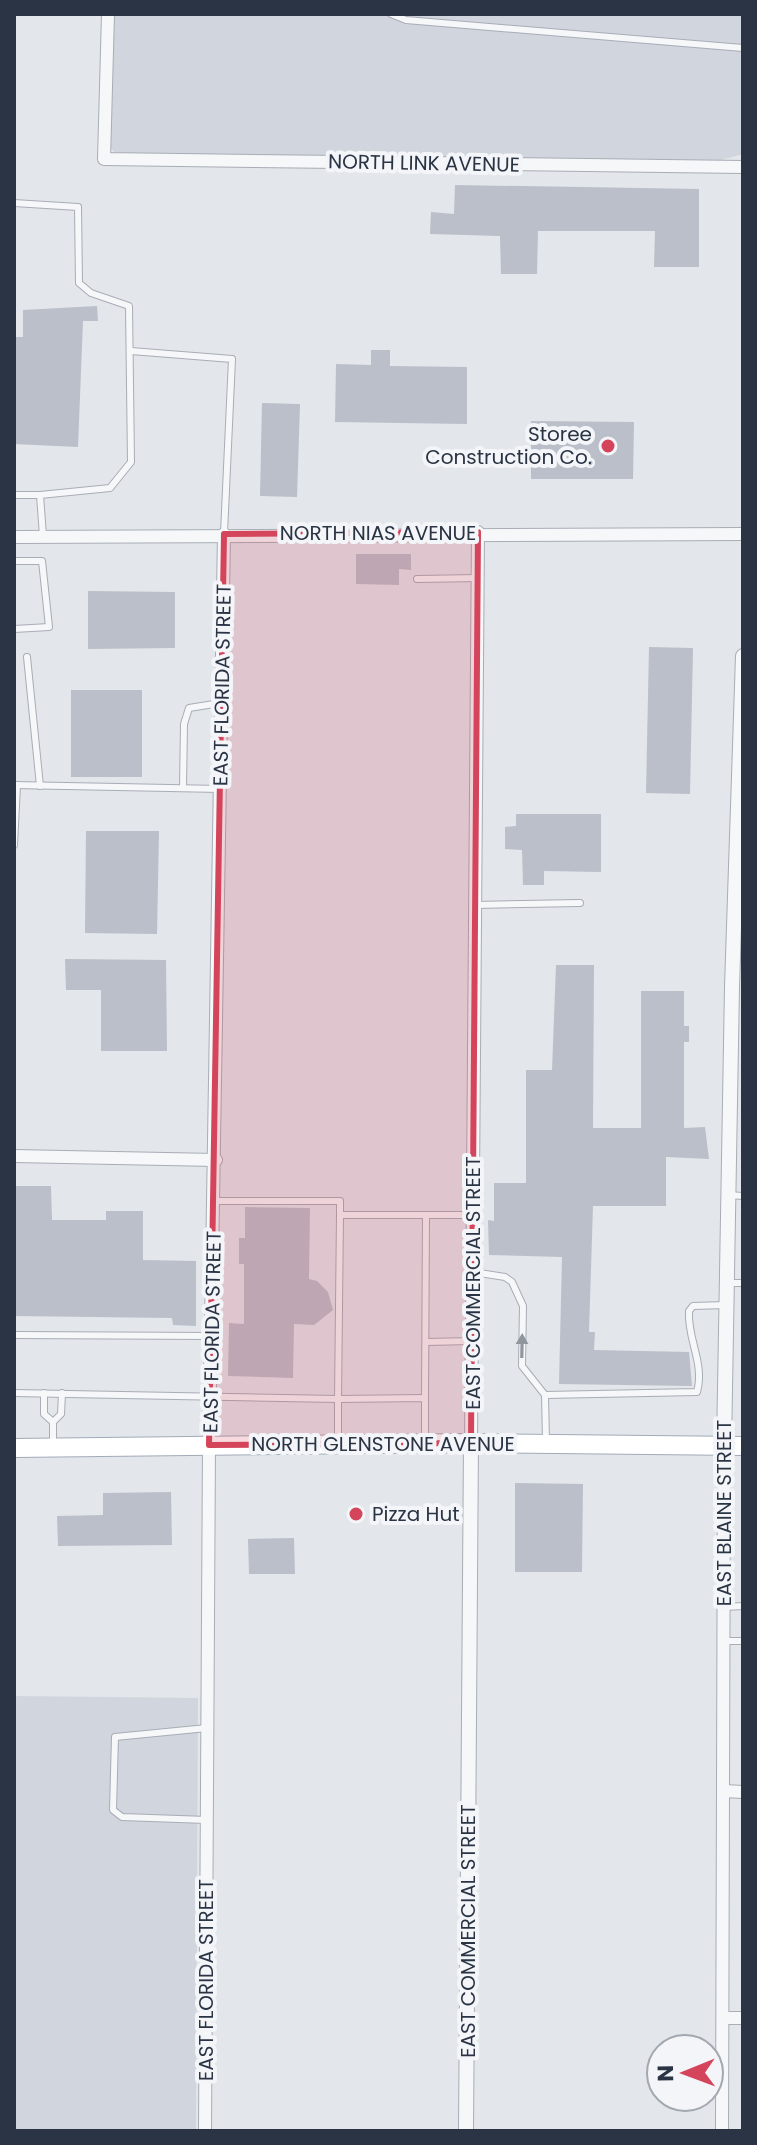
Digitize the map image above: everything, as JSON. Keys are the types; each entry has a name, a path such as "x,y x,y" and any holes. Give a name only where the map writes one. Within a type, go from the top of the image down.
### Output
{"main road":[{"name":"NORTH GLENSTONE AVENUE","path":"17,1447 471,1443 743,1446"}],"street":[{"name":"NORTH LINK AVENUE","path":"108,14 104,159 743,167"},
{"name":"NORTH NIAS AVENUE","path":"14,537 478,532 743,534"},
{"name":"EAST COMMERCIAL STREET","path":"466,2131 478,532"},
{"name":"EAST FLORIDA STREET","path":"205,2131 209,1445 224,534"},
{"name":"EAST BLAINE STREET","path":"722,2131 726,1305 736,1195 743,656"},
{"path":"14,1156 216,1160"},
{"path":"724,1791 743,1792"},
{"path":"724,2018 743,2018"}],"lane":[{"path":"391,14 406,20 743,48"},
{"path":"14,203 78,207 79,283 91,293 129,306 131,351 131,462 110,488 14,495"},
{"path":"131,351 232,359 224,534"},
{"path":"40,495 43,536"},
{"path":"14,561 42,561 49,627 14,629"},
{"path":"417,579 478,578"},
{"path":"27,657 40,786"},
{"path":"183,788 184,724 189,708 223,702"},
{"path":"14,845 15,785 221,789"},
{"path":"475,905 580,903"},
{"path":"215,1201 340,1201 338,1444"},
{"path":"340,1215 473,1215"},
{"path":"425,1444 426,1215"},
{"path":"473,1272 494,1273 512,1282 523,1306 522,1366 545,1395 546,1444"},
{"path":"727,1283 743,1283"},
{"path":"545,1395 693,1394 698,1390 699,1357 690,1335 689,1311 693,1306 726,1305"},
{"path":"14,1335 212,1336"},
{"path":"426,1342 472,1341"},
{"path":"14,1393 425,1398"},
{"path":"44,1393 44,1414 53,1422"},
{"path":"53,1447 53,1422 61,1414 62,1393"},
{"path":"724,1607 743,1606"},
{"path":"724,1641 743,1641"},
{"path":"207,1728 115,1737 112,1790 113,1810 122,1817 207,1820"}],"highlighted area":[{"path":"478,532 471,1443 209,1445 224,534"}],"shaded area":[{"path":"114,14 743,14 743,154 721,160 117,154 110,148 109,138"},
{"path":"14,1696 198,1698 196,2131 14,2131"}],"building":[{"path":"455,185 699,189 699,267 654,267 655,231 538,231 537,274 501,274 500,236 430,234 431,212 454,214"},
{"path":"97,306 98,321 83,321 78,447 14,444 14,337 23,337 23,310"},
{"path":"371,350 390,350 390,366 467,367 467,424 335,422 336,364 371,365"},
{"path":"262,403 300,404 297,497 260,496"},
{"path":"531,421 634,422 633,479 531,479"},
{"path":"356,554 411,554 411,570 399,569 399,585 356,584"},
{"path":"88,591 175,592 175,648 88,649"},
{"path":"649,647 693,648 690,794 646,793"},
{"path":"71,690 142,690 142,777 71,777"},
{"path":"516,814 601,814 601,872 544,871 544,885 523,885 522,850 505,849 505,827 516,826"},
{"path":"86,831 159,831 157,934 85,933"},
{"path":"65,959 166,960 167,1051 101,1051 101,990 66,990"},
{"path":"556,965 594,965 593,1128 641,1128 641,991 684,991 684,1026 689,1026 689,1042 684,1042 684,1128 705,1127 709,1159 666,1157 666,1206 593,1206 589,1332 595,1332 594,1350 689,1352 692,1386 559,1384 562,1257 489,1255 488,1220 494,1221 494,1183 526,1183 526,1070 552,1070"},
{"path":"14,1186 51,1186 52,1220 106,1220 106,1211 143,1211 143,1260 196,1261 196,1326 173,1325 172,1318 14,1316"},
{"path":"245,1207 310,1208 309,1279 317,1281 328,1292 333,1310 314,1325 294,1324 293,1378 228,1376 229,1323 244,1324 244,1264 239,1264 239,1238 245,1238"},
{"path":"515,1483 583,1484 582,1572 515,1572"},
{"path":"171,1492 172,1545 58,1546 57,1516 103,1515 103,1493"},
{"path":"294,1538 295,1574 249,1574 248,1539"}],"place":[{"name":"Storee Construction Co.","path":"608,446"},
{"name":"Pizza Hut","path":"356,1514"}]}
